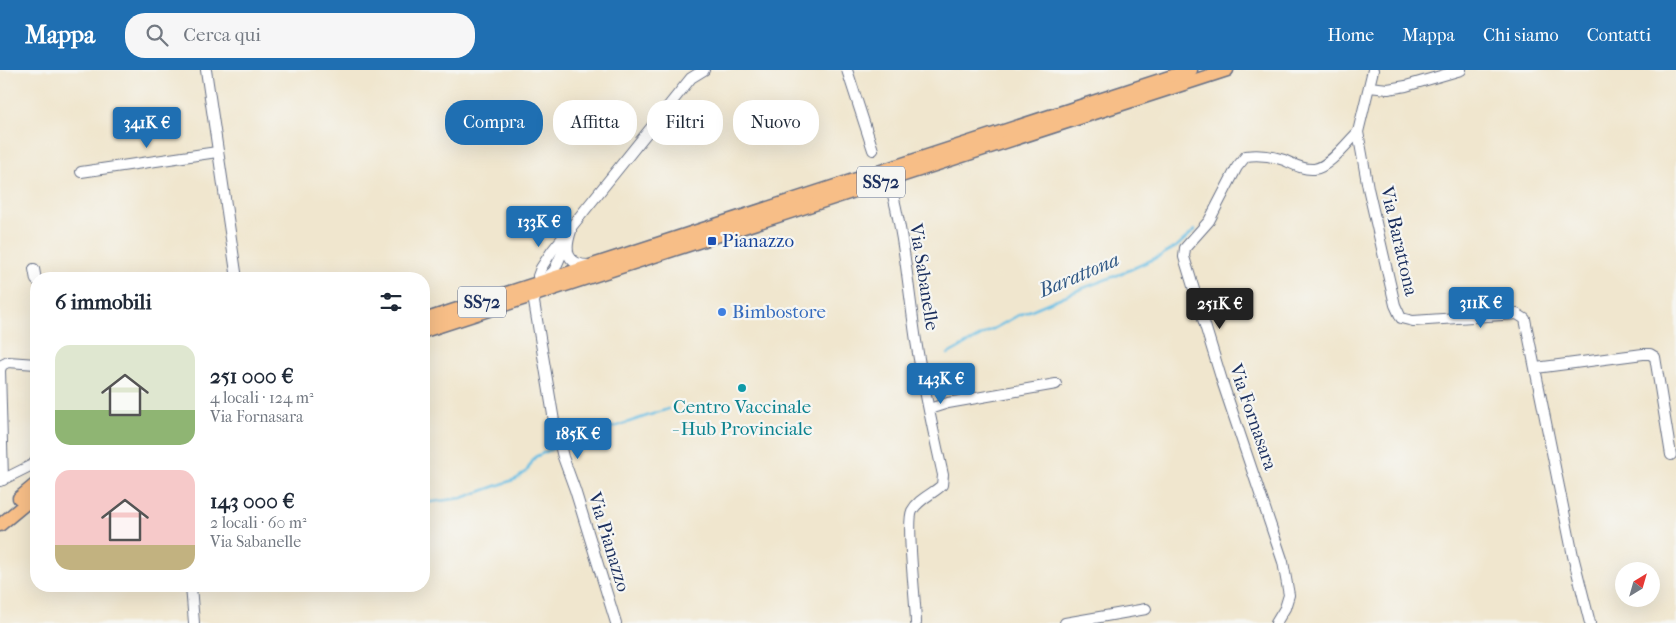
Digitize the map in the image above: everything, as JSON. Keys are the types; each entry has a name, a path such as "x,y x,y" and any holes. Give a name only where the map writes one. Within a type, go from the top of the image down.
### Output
{"main road":[{"name":"SS72","path":"430,329 538,289 593,266 1192,70"},
{"name":"SS72","path":"430,318 538,289 888,180 1227,70"},
{"path":"0,513 30,489"},
{"path":"0,525 30,501"}],"street":[{"path":"206,70 236,272"},
{"name":"Via Pianazzo","path":"616,623 563,457 557,431 536,314 538,276 541,268 564,234 691,78 704,70"},
{"path":"847,70 873,150"},
{"name":"Via Barattona","path":"1374,70 1358,132 1368,188 1395,305 1401,318 1413,321 1517,314 1526,319 1573,556 1590,623"},
{"path":"1369,87 1388,89 1406,86 1461,70"},
{"name":"Via Fornasara","path":"1276,623 1290,595 1283,562 1223,384 1184,257 1185,248 1209,221 1237,167 1246,156 1259,154 1283,160 1297,167 1314,170 1329,162 1358,132"},
{"path":"81,172 217,152"},
{"name":"Via Sabanelle","path":"888,180 894,198 916,343 943,475 942,485 920,501 912,511 910,527 916,623"},
{"path":"538,289 554,271 573,225"},
{"path":"566,244 570,258 577,264 593,266"},
{"path":"1536,368 1643,354 1650,354 1655,357 1671,455"},
{"path":"30,364 8,362 2,364 0,370 1,481 30,466"},
{"path":"929,409 948,403 1056,384"},
{"path":"192,592 194,623"},
{"path":"1065,623 1146,609"}],"waterway":[{"name":"Barattona","path":"948,354 1017,316 1160,256 1176,247 1195,230"},
{"name":"Barattona","path":"566,443 668,409"},
{"name":"Barattona","path":"430,502 462,498 516,479 526,472 535,457 558,446"}],"place":[{"name":"Pianazzo","path":"712,241"},
{"name":"Bimbostore","path":"722,312"},
{"name":"Centro Vaccinale - Hub Provinciale","path":"742,388"}]}
